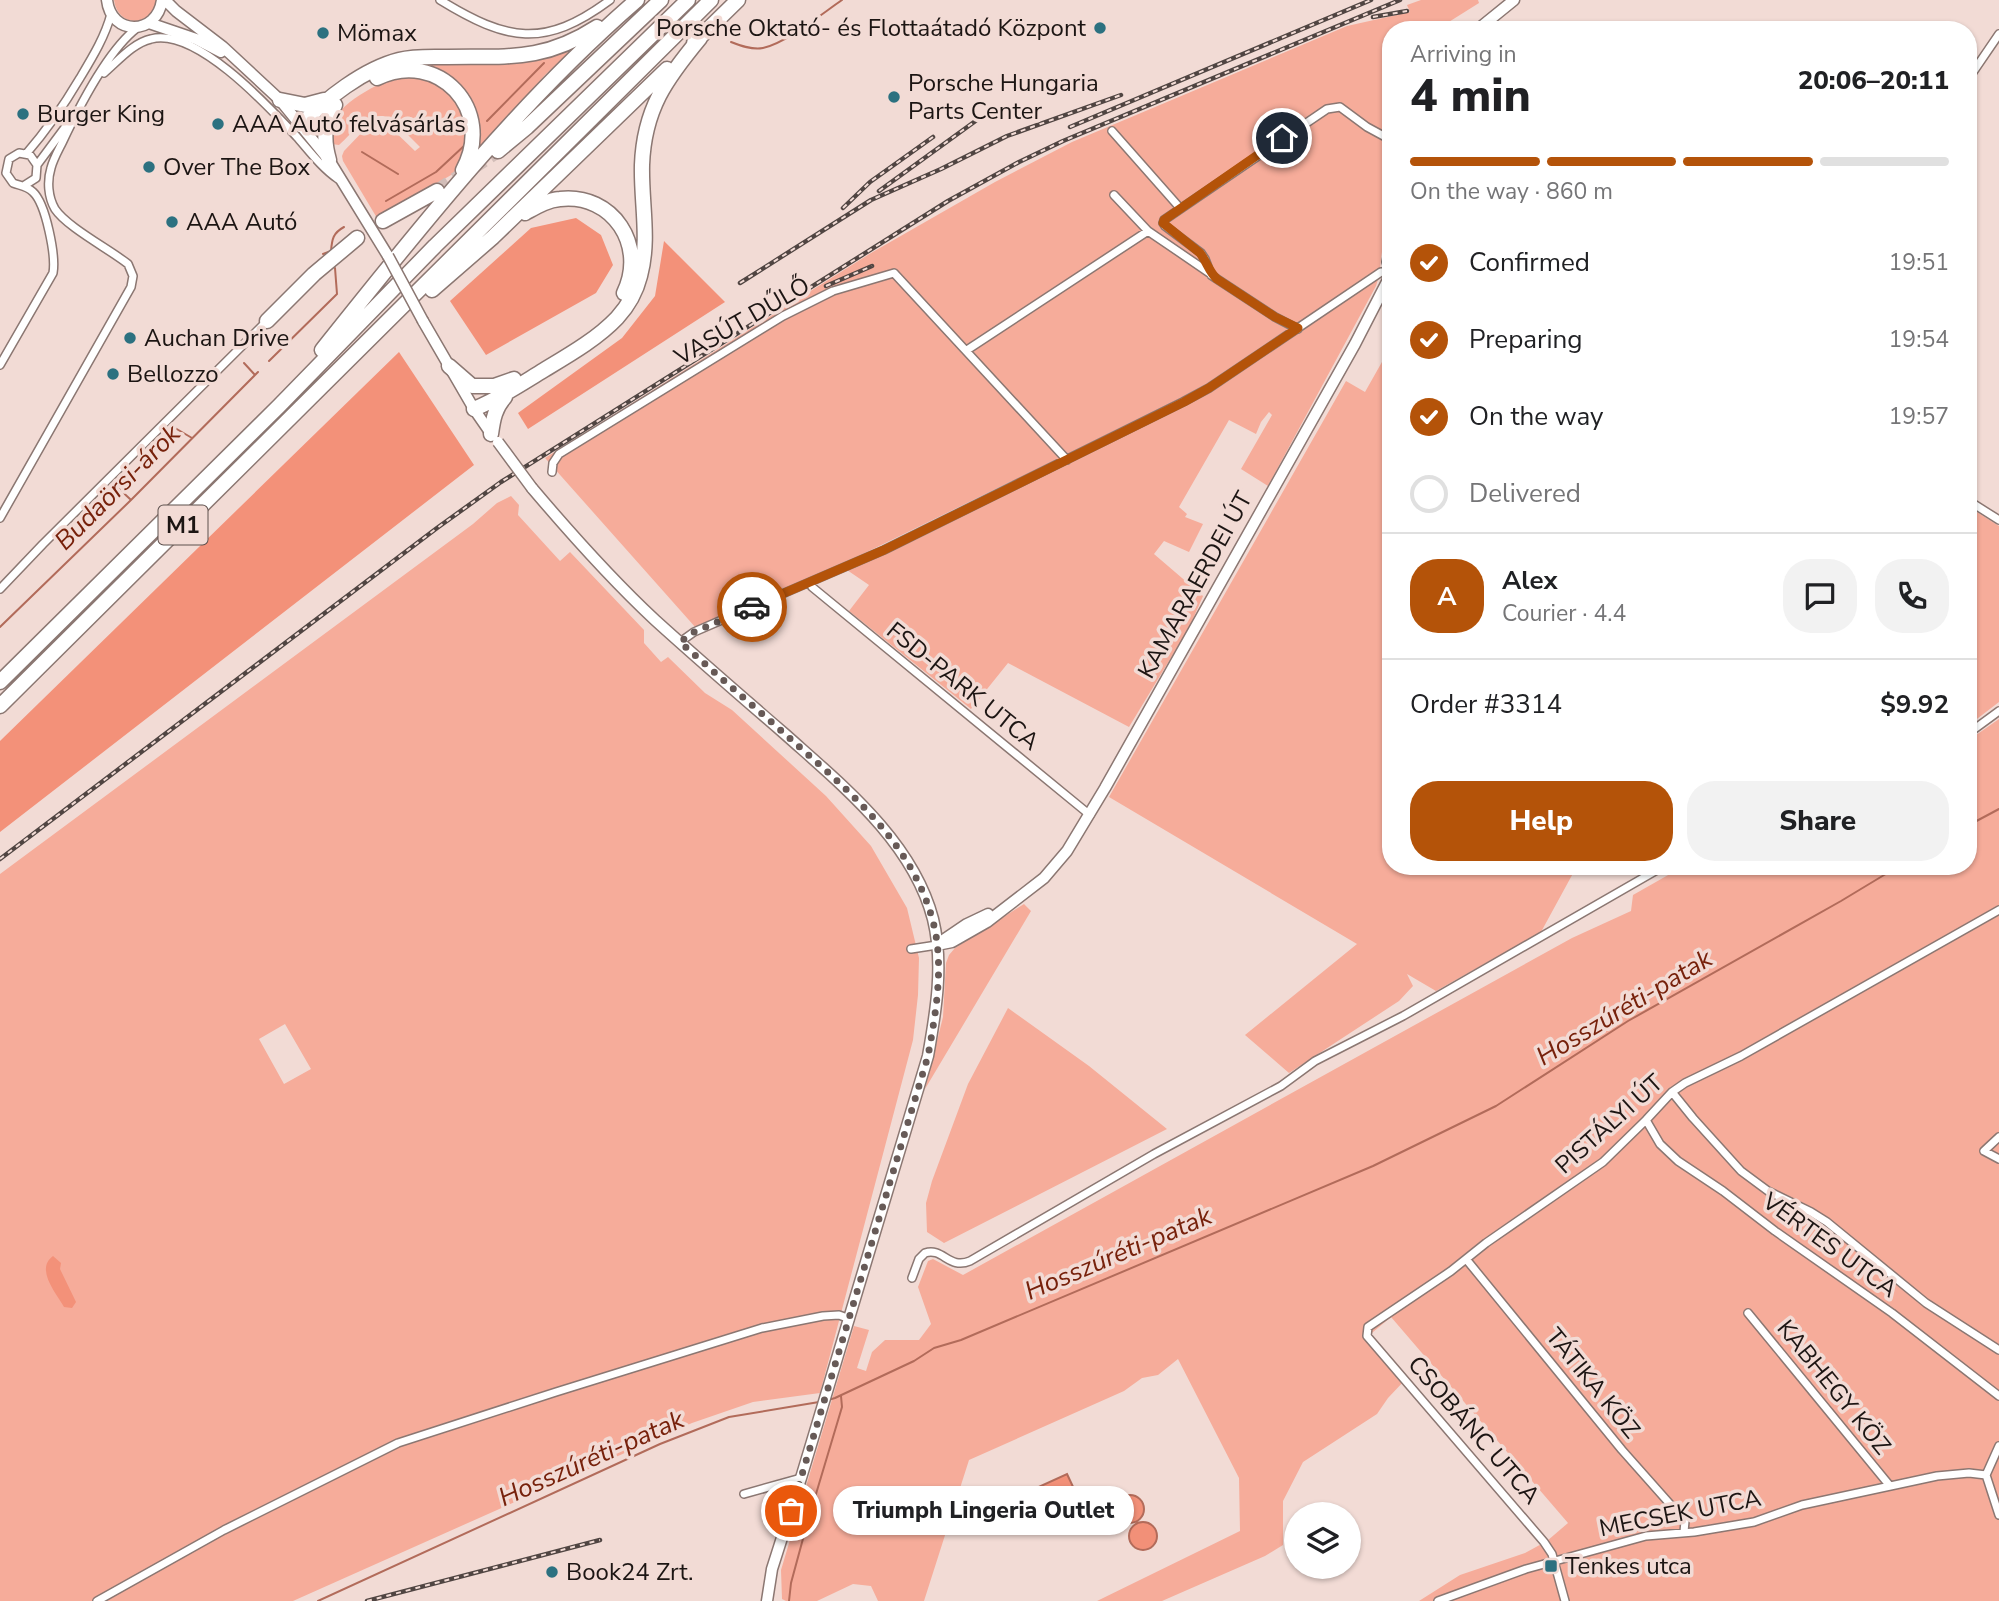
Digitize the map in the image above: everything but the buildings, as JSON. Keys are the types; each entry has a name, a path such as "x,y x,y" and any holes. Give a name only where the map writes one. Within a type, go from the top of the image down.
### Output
{"highway":[{"path":"498,151 527,127 661,0"},
{"name":"M1","path":"0,682 279,406 435,246 688,0"},
{"name":"M1","path":"0,706 710,0"},
{"path":"401,309 420,300 493,237 738,0"},
{"path":"280,100 297,105 310,105 336,99 370,71 415,57 526,55 550,50 583,36 635,1"},
{"path":"383,221 441,195 568,62 635,1"},
{"path":"449,366 472,386 512,385 584,345 615,319 633,296 640,278 645,250 642,165 648,128 672,71 700,38"},
{"path":"279,406 469,158 474,132 466,106 449,84 435,76 407,70 392,72 336,99 313,112 301,125"},
{"path":"329,160 324,142 328,118 336,99"},
{"path":"474,409 589,331 610,312 621,298 633,263 627,237 617,221 594,204 569,198 550,201 537,207 493,237"},
{"path":"267,321 314,274 357,238"},
{"path":"495,438 494,414 512,385"}],"street":[{"path":"37,165 33,158 19,153 11,157 5,168 7,177 17,185 25,185 36,178 37,165 82,104 118,48 130,33 159,13 164,0 280,100 329,160 388,256 474,409 532,488 570,534 680,642 832,776 873,816 916,878 933,919 937,945 938,986 928,1056 772,1569 767,1601"},
{"path":"440,0 492,28 523,34 565,27 610,0"},
{"path":"1488,21 1514,0"},
{"path":"107,4 123,25 144,25 196,39 235,59"},
{"path":"26,154 48,128 92,58 107,28 107,4"},
{"path":"1977,66 1999,34"},
{"path":"98,78 134,47 147,40 169,38 189,45 216,61 260,99 322,165 343,182"},
{"path":"0,518 124,303 133,282 128,264 65,220 55,209 49,195 51,167 82,104"},
{"path":"1211,275 1200,253 1165,226 1164,220 1327,108 1340,107 1349,111 1367,127 1382,135"},
{"path":"1112,131 1180,208"},
{"path":"0,365 53,273 55,264 41,203 25,185"},
{"path":"1114,195 1148,231 1275,317 1298,328"},
{"path":"967,350 1148,231"},
{"path":"680,642 694,632 884,550 1209,388 1382,272"},
{"name":"VASÚT DŰLŐ","path":"552,472 553,463 559,454 783,316 833,291 894,273 1067,460"},
{"name":"KAMARAERDEI ÚT","path":"937,945 952,942 987,922 1055,867 1090,815 1349,354 1382,290"},
{"path":"0,589 267,321"},
{"path":"1977,506 1999,520"},
{"name":"FSD-PARK UTCA","path":"812,587 1090,815"},
{"path":"1977,727 1999,711"},
{"path":"912,1278 919,1259 925,1253 935,1252 956,1264 970,1261 1154,1154 1280,1086 1315,1061 1392,1022 1648,875"},
{"name":"KAMARAERDEI ÚT","path":"937,945 967,924 1015,901"},
{"name":"PISTÁLYI ÚT","path":"1368,1327 1603,1162 1672,1092 1685,1083 1741,1056 1999,910"},
{"path":"933,919 949,928 967,924"},
{"path":"911,949 937,945"},
{"path":"1672,1092 1726,1155 1756,1183 1827,1222 1926,1303 1999,1350"},
{"name":"VÉRTES UTCA","path":"1646,1121 1660,1144 1678,1161 1892,1313 1999,1396"},
{"path":"1999,1137 1984,1151 1999,1159"},
{"name":"TÁTIKA KÖZ","path":"1466,1259 1622,1450 1685,1521 1684,1532"},
{"name":"KABHEGY KÖZ","path":"1748,1313 1890,1486"},
{"path":"97,1601 224,1530 398,1443 762,1328 823,1316 839,1315 850,1318"},
{"name":"CSOBÁNC UTCA","path":"1368,1327 1367,1336 1545,1542 1553,1560"},
{"path":"1999,1446 1986,1475 1999,1515"},
{"name":"MECSEK UTCA","path":"1438,1601 1553,1560 1646,1536 1754,1522 1802,1506 1954,1474 1986,1475"},
{"path":"744,1494 801,1478"},
{"path":"774,1601 776,1560"},
{"path":"1553,1560 1565,1601"}],"shaded area":[{"path":"114,0 157,0 148,16 135,21 122,16"},
{"path":"1421,0 1478,0 1479,3 1450,21 1382,21 1382,252 1376,286 1268,486 1241,469 1272,415 1269,412 1256,434 1229,420 1179,507 1187,514 1185,517 1203,524 1189,552 1164,541 1154,554 1203,596 1189,628 1129,727 1008,663 971,709 849,611 869,585 847,570 917,539 1020,487 1012,481 865,553 696,628 545,458 871,253 995,182 1072,142 1347,26 1410,12 1407,5"},
{"path":"568,49 570,52 545,75 477,152 478,138 446,77 368,77 410,61"},
{"path":"396,77 418,77 440,85 458,101 469,132 458,171 377,218 343,161 344,151 368,126 382,122 415,151 420,147 391,118 383,116 375,116 362,123 339,145 332,144 330,132 333,121 350,102"},
{"path":"576,218 601,235 613,265 596,293 486,355 450,301 531,228"},
{"path":"664,241 725,302 528,429 518,413 622,338 655,296"},
{"path":"399,352 474,465 0,832 0,741"},
{"path":"1382,362 1382,875 1572,875 1541,932 1436,991 1407,974 1413,986 1399,1001 1289,1073 1245,1035 1357,944 1109,797 1346,381 1365,392"},
{"path":"511,496 519,505 518,515 560,561 570,552 644,630 644,643 661,662 668,657 705,693 732,710 826,796 871,846 907,908 919,958 913,1040 820,1393 753,1402 692,1423 293,1601 0,1601 0,874 473,524 497,503","holes":["285,1024 311,1069 284,1084 259,1039"]},
{"path":"1977,512 1999,526 1999,702 1977,719"},
{"path":"1999,719 1999,1601 1419,1601 1460,1575 1525,1553 1547,1541 1568,1523 1391,1317 1367,1337 1405,1380 1377,1414 1303,1462 1283,1501 1283,1545 1265,1556 1162,1601 1097,1601 1240,1531 1239,1478 1178,1359 1158,1375 1142,1378 1124,1391 969,1460 924,1601 878,1601 871,1586 853,1584 817,1601 782,1599 781,1570 854,1326 869,1330 857,1368 866,1371 872,1352 885,1340 919,1340 931,1324 918,1287 928,1261 933,1259 963,1275 1572,938 1631,911 1633,895 1668,875 1977,875 1977,734"},
{"path":"1024,904 1031,911 925,1089 943,1017 946,963 949,955 955,948"},
{"path":"1008,1008 1089,1066 1167,1129 944,1243 927,1232 926,1203 968,1084"},
{"path":"53,1256 61,1263 60,1269 76,1302 72,1308 64,1307 46,1274 48,1261"},
{"path":"1067,1474 1075,1491 1029,1512 1021,1495"},
{"path":"1130,1495 1140,1499 1144,1509 1140,1519 1130,1523 1120,1519 1116,1509 1120,1499"},
{"path":"1143,1522 1153,1526 1157,1536 1153,1546 1143,1550 1133,1546 1129,1536 1133,1526"}],"waterway":[{"name":"Budaörsi-árok","path":"731,42 755,48 772,45 793,34 842,0"},
{"name":"Budaörsi-árok","path":"487,121 544,63"},
{"name":"Budaörsi-árok","path":"386,201 436,172 465,145"},
{"path":"362,152 398,174"},
{"name":"Budaörsi-árok","path":"323,254 331,251 334,237 344,227"},
{"name":"Budaörsi-árok","path":"269,361 337,294 335,268"},
{"path":"244,363 255,375"},
{"name":"Budaörsi-árok","path":"0,627 258,372"},
{"path":"175,428 192,438"},
{"path":"116,486 130,499"},
{"name":"Hosszúréti-patak","path":"1977,821 1999,809"},
{"name":"Hosszúréti-patak","path":"828,1400 914,1361 934,1348 961,1340 1373,1166 1496,1106 1628,1021 1884,875"},
{"path":"789,1601 791,1583 807,1524 842,1407 841,1396"},
{"name":"Hosszúréti-patak","path":"318,1601 660,1444 729,1417 819,1402"}],"tunnel":[{"path":"437,191 498,151"}],"railway":[{"path":"1070,127 1371,0"},
{"path":"0,859 501,482 948,201 1063,141 1400,0"},
{"path":"1373,17 1407,11"},
{"path":"740,283 871,200 1007,136 1121,95"},
{"path":"879,191 981,117"},
{"path":"843,208 870,182 933,137"},
{"path":"826,286 872,266"},
{"path":"367,1601 600,1540"}],"way so far":[{"path":"752,607 694,632 680,642 832,776 884,829 916,878 933,919 939,967 937,1005 928,1056 791,1511"}],"place":[{"name":"Porsche Oktató- és Flottaátadó Központ","path":"1100,28"},
{"name":"Mömax","path":"323,33"},
{"name":"Porsche Hungaria Parts Center","path":"894,97"},
{"name":"Burger King","path":"23,114"},
{"name":"AAA Autó felvásárlás","path":"218,124"},
{"name":"Over The Box","path":"149,167"},
{"name":"AAA Autó","path":"172,222"},
{"name":"Auchan Drive","path":"130,338"},
{"name":"Bellozzo","path":"113,374"},
{"name":"Triumph Lingeria Outlet","path":"791,1511"},
{"name":"Tenkes utca","path":"1551,1566"},
{"name":"Book24 Zrt.","path":"552,1572"}],"route":[{"path":"752,607 884,550 1184,402 1298,328 1275,317 1211,275 1200,253 1163,223 1282,138"}]}
